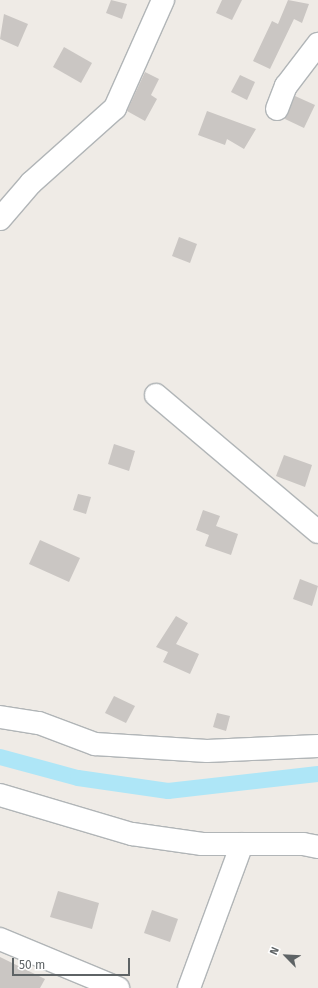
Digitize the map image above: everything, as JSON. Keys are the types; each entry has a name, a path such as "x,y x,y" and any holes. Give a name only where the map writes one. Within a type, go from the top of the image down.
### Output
{"street":[{"path":"0,219 31,183 115,108 163,0"},
{"path":"277,109 286,86 318,44"},
{"path":"156,395 318,532"},
{"path":"0,717 38,723 95,744 207,751 318,746"},
{"path":"0,794 132,834 202,844 318,847"},
{"path":"189,988 242,844"},
{"path":"0,939 118,988"}],"building":[{"path":"111,0 127,4 122,19 106,13"},
{"path":"222,0 242,0 232,20 216,13"},
{"path":"288,0 309,4 302,23 294,19 270,69 253,61 272,21 278,24"},
{"path":"4,14 28,24 18,47 0,39"},
{"path":"64,47 92,63 81,83 53,67"},
{"path":"145,72 159,79 151,95 157,99 145,121 127,111"},
{"path":"240,75 255,82 247,100 231,92"},
{"path":"295,96 315,105 304,128 285,119"},
{"path":"207,111 256,129 244,149 227,139 225,145 198,135"},
{"path":"179,237 197,244 190,263 172,256"},
{"path":"114,444 135,451 129,471 108,464"},
{"path":"284,455 312,465 305,487 276,476"},
{"path":"78,494 91,497 86,514 73,510"},
{"path":"203,510 220,516 216,526 238,534 231,555 205,546 209,535 196,530"},
{"path":"40,540 80,558 69,582 29,564"},
{"path":"300,579 318,586 312,606 293,599"},
{"path":"176,616 188,623 176,644 199,654 190,674 163,662 168,652 156,647"},
{"path":"114,696 135,706 126,723 105,713"},
{"path":"217,713 230,716 226,731 213,727"},
{"path":"58,891 99,903 92,929 50,917"},
{"path":"152,910 178,919 170,942 144,933"},
{"path":"0,957 45,979 40,988 0,988"}],"waterway":[{"path":"0,757 78,778 168,791 318,774"}]}
